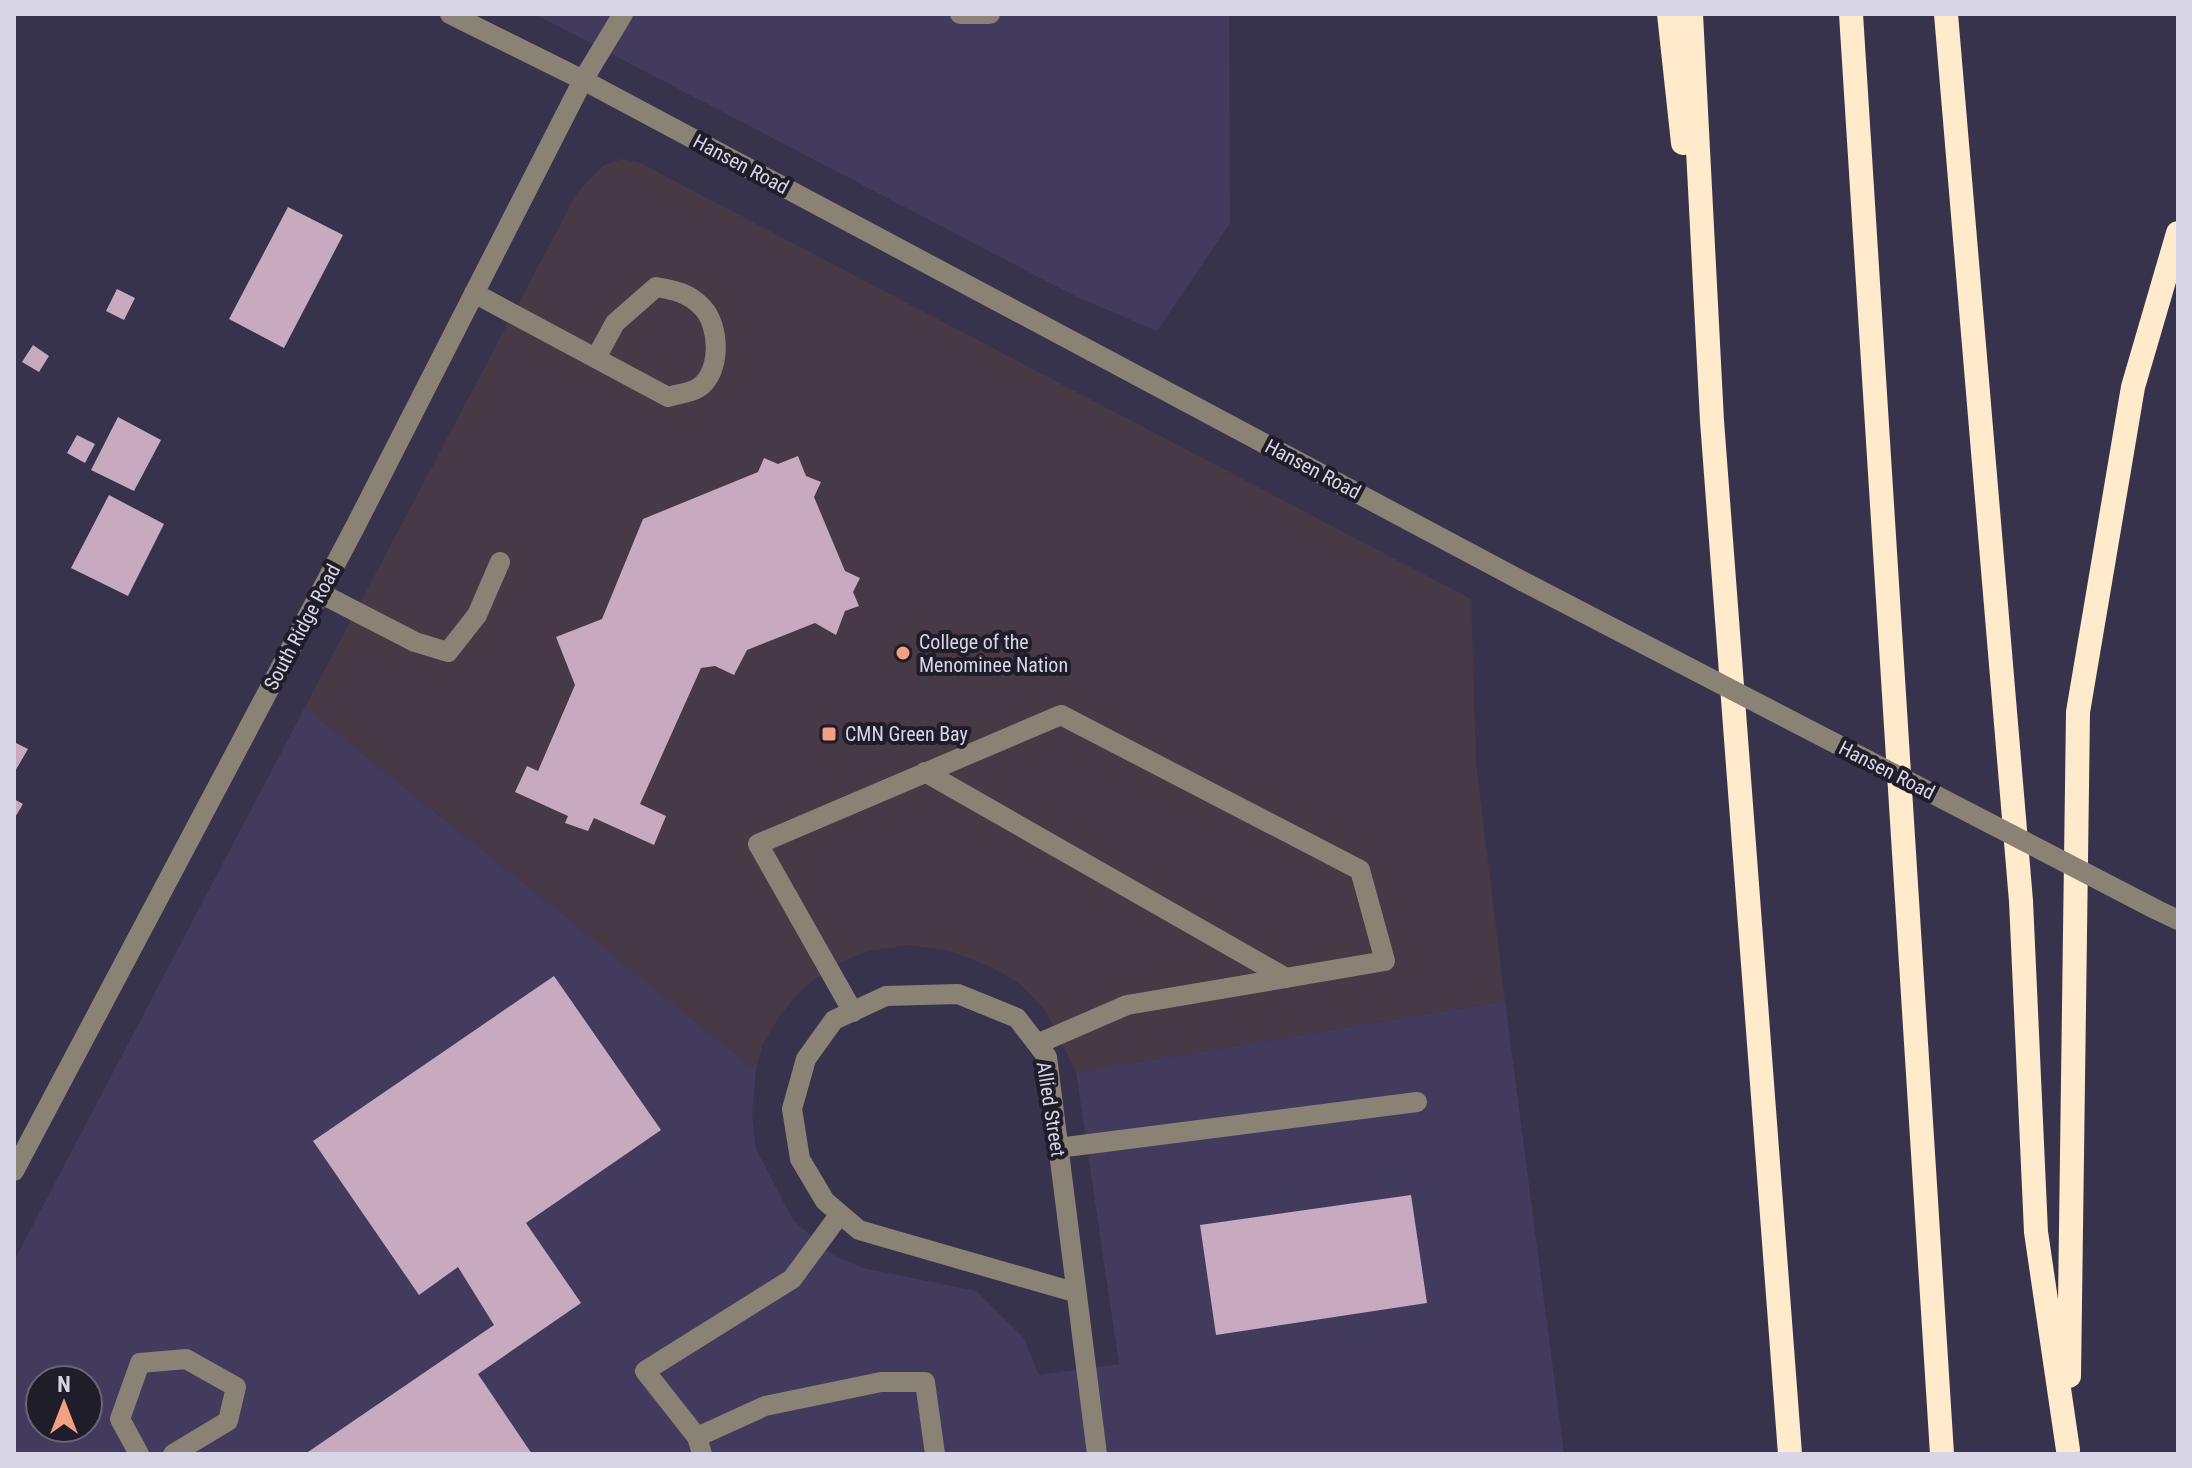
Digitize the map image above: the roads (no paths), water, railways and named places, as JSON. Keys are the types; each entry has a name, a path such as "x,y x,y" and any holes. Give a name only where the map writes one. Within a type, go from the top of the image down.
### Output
{"highway":[{"path":"1669,14 1712,421"},
{"path":"1691,14 1712,421 1790,1454"},
{"path":"1851,14 1942,1454"},
{"path":"1946,14 2019,870 2036,1232 2068,1452"},
{"path":"2068,1452 2078,712 2133,387 2178,233"}],"street":[{"name":"Hansen Road","path":"450,14 583,80 1522,581 2178,920"},
{"name":"South Ridge Road","path":"14,1171 320,593 583,80 623,14"},
{"path":"960,14 990,14"},
{"path":"474,293 668,397 700,387 714,365 716,335 704,308 681,291 656,287 615,323 596,358"},
{"path":"320,593 415,642 448,652 477,615 500,562"},
{"path":"853,1012 758,844 1061,715 1360,870 1385,961 1127,1005 1037,1044"},
{"path":"925,772 1286,978"},
{"name":"Allied Street","path":"1074,1292 859,1230 825,1201 800,1159 792,1109 806,1059 834,1020 886,996 958,994 1017,1018 1047,1057 1074,1292 1097,1454"},
{"path":"1058,1148 1417,1102"},
{"path":"840,1214 792,1279 645,1371 699,1446 765,1406 881,1382 925,1382 935,1454"},
{"path":"139,1454 120,1419 140,1363 186,1359 236,1387 228,1421 173,1454"}],"place":[{"name":"College of the Menominee Nation","path":"903,653"},
{"name":"CMN Green Bay","path":"829,734"}]}
